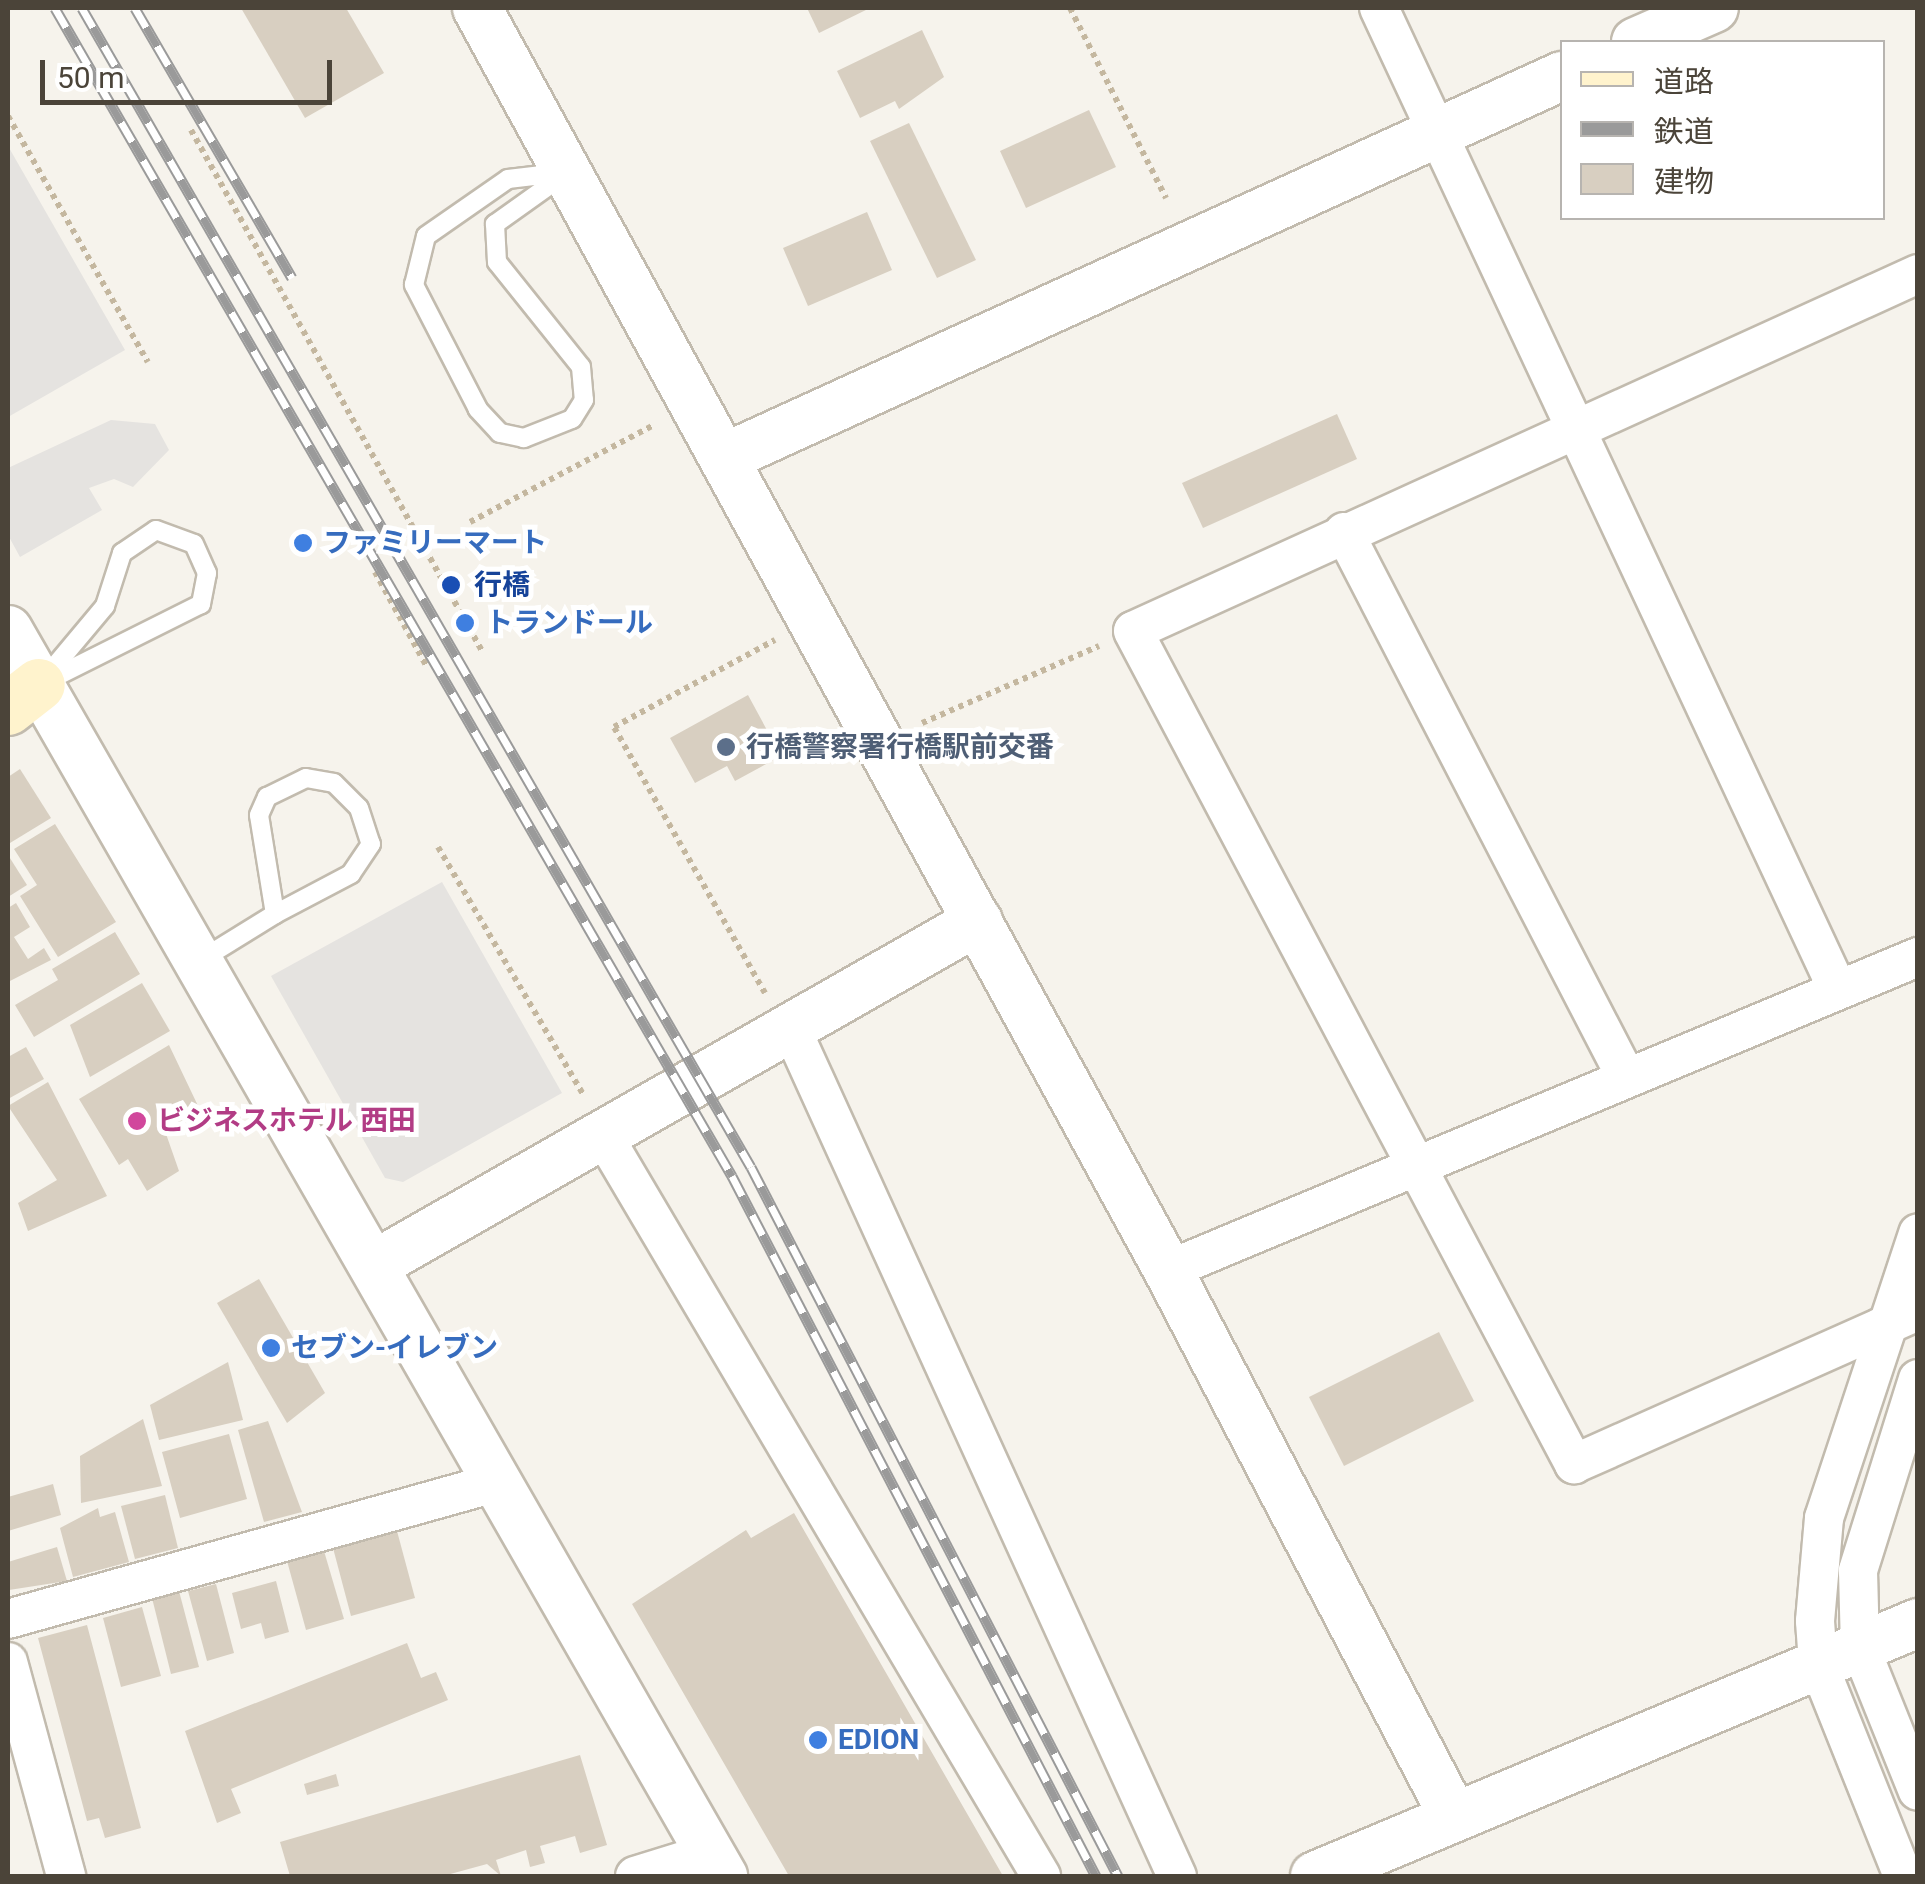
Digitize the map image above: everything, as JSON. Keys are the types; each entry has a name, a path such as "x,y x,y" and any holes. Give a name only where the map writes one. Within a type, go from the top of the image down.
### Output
{"street":[{"path":"477,8 1168,1270 1454,1817"},
{"path":"1379,8 1441,131 1574,427 1837,988"},
{"path":"1641,40 1714,8"},
{"path":"724,458 1560,77"},
{"path":"1903,1317 1574,1464 1132,631 1918,274"},
{"path":"1344,532 1626,1077"},
{"path":"8,630 23,696 198,961 716,1864 636,1876"},
{"path":"374,1265 594,1116 779,1011 978,921"},
{"path":"1168,1270 1918,957"},
{"path":"779,1011 1177,1876"},
{"path":"594,1116 1041,1876"},
{"path":"1903,1876 1839,1655 1824,1518 1903,1317 1918,1233"},
{"path":"1918,1379 1858,1571 1839,1655 1918,1791"},
{"path":"8,1620 498,1482"},
{"path":"1314,1876 1918,1623"},
{"path":"8,1662 66,1876"}],"lane":[{"path":"568,172 495,224 497,262 581,367 584,400 572,419 524,438 500,432 478,409 414,285 426,236 508,179 568,172"},
{"path":"170,530 194,544 207,587 191,615 115,639 23,696 105,606 131,540 170,530"},
{"path":"198,961 351,874 371,844 359,808 334,783 283,785 258,815 275,914"}],"path":[{"path":"1070,8 1166,198"},
{"path":"8,116 148,362"},
{"path":"191,130 482,652"},
{"path":"470,522 652,426"},
{"path":"375,572 426,665"},
{"path":"922,723 1132,631"},
{"path":"775,640 614,727 779,1011"},
{"path":"438,847 594,1116"}],"shaded area":[{"path":"8,146 125,350 8,417"},
{"path":"111,420 155,424 169,450 133,487 114,479 89,488 102,510 20,557 8,535 8,468"},
{"path":"442,882 562,1093 403,1182 385,1178 271,976"}],"building":[{"path":"241,8 346,8 384,73 305,118"},
{"path":"807,8 870,8 819,33"},
{"path":"922,30 944,77 899,109 895,101 860,118 837,71"},
{"path":"1089,110 1116,167 1026,208 1000,151"},
{"path":"909,123 976,260 937,278 870,141"},
{"path":"867,212 892,270 808,306 783,248"},
{"path":"1337,414 1357,459 1203,528 1182,483"},
{"name":"行橋警察署行橋駅前交番","path":"748,695 781,756 735,781 727,766 695,783 670,738"},
{"path":"20,769 51,818 10,843 8,777"},
{"path":"55,824 116,922 58,957 20,896 37,885 14,849"},
{"path":"8,855 27,885 8,897"},
{"path":"16,903 30,927 14,937 28,959 44,948 51,960 8,982 8,908"},
{"path":"115,932 140,974 34,1037 15,1005 58,980 52,969"},
{"path":"142,983 170,1031 90,1077 70,1025"},
{"name":"ビジネスホテル 西田","path":"169,1045 200,1110 165,1131 179,1171 147,1191 128,1159 119,1165 79,1099"},
{"path":"26,1047 44,1079 8,1099 8,1057"},
{"path":"48,1082 107,1196 28,1231 18,1203 57,1180 8,1106"},
{"name":"セブン-イレブン","path":"259,1279 325,1393 287,1423 217,1303"},
{"path":"1439,1332 1474,1401 1344,1466 1309,1397"},
{"path":"228,1362 243,1420 159,1440 150,1405"},
{"path":"143,1419 162,1486 81,1503 80,1456"},
{"path":"268,1421 302,1512 264,1522 238,1430"},
{"path":"229,1434 247,1499 180,1518 162,1452"},
{"path":"53,1484 61,1515 8,1531 8,1497"},
{"path":"165,1495 178,1548 135,1559 121,1506"},
{"path":"98,1508 100,1517 115,1512 129,1562 73,1577 60,1528"},
{"name":"EDION","path":"794,1513 1003,1876 789,1876 632,1604 746,1530 751,1538"},
{"path":"397,1531 415,1598 351,1616 333,1548"},
{"path":"57,1547 67,1581 9,1590 8,1562"},
{"path":"324,1551 344,1619 306,1630 287,1561"},
{"path":"276,1581 289,1632 265,1639 261,1623 241,1629 232,1593"},
{"path":"216,1584 234,1653 207,1661 188,1591"},
{"path":"179,1591 199,1667 171,1674 152,1598"},
{"path":"142,1607 161,1676 121,1687 103,1618"},
{"path":"87,1625 141,1828 105,1838 99,1818 87,1821 38,1638"},
{"path":"407,1643 421,1678 436,1672 448,1700 231,1789 241,1813 217,1823 185,1731"},
{"path":"580,1755 607,1845 580,1853 575,1836 540,1846 545,1863 530,1867 526,1850 496,1860 501,1876 487,1864 443,1876 290,1876 280,1842"},
{"path":"336,1774 339,1786 307,1795 304,1784"}],"railway":[{"path":"55,8 732,1176 1096,1876"},
{"path":"82,8 751,1167 1118,1876"},
{"path":"135,8 292,278"}],"place":[{"name":"ファミリーマート","path":"303,543"},
{"name":"行橋","path":"451,585"},
{"name":"トランドール","path":"465,623"},
{"name":"行橋警察署行橋駅前交番","path":"726,747"},
{"name":"ビジネスホテル 西田","path":"137,1121"},
{"name":"セブン-イレブン","path":"271,1348"},
{"name":"EDION","path":"818,1740"}]}
